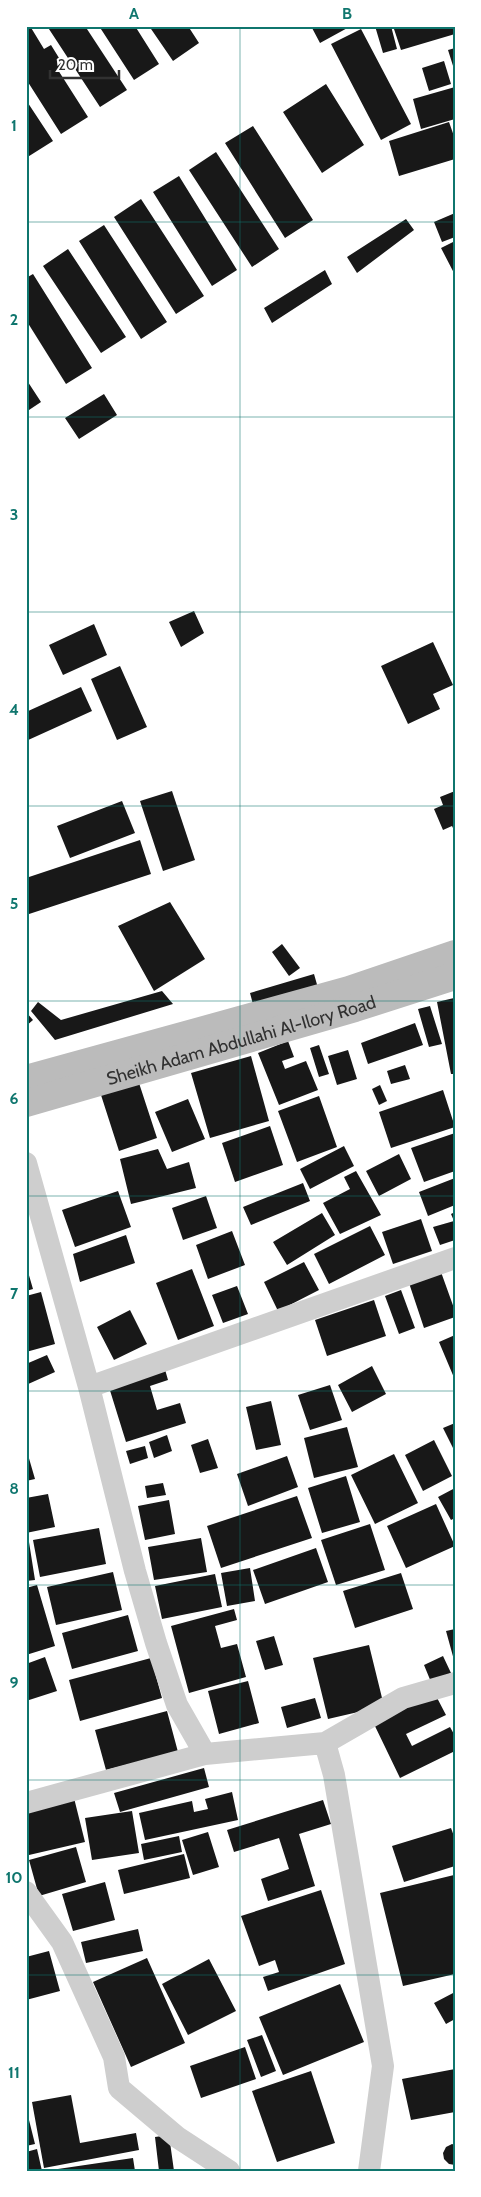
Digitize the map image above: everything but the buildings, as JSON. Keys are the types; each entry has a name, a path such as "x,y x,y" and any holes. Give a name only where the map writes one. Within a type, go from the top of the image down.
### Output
{"street":[{"name":"Sheikh Adam Abdullahi Al-Ilory Road","path":"26,1079 349,990 455,954"},
{"name":"Sheikh Adam Abdullahi Al-Ilory Road","path":"26,1103 355,1008 455,976"},
{"path":"26,1163 89,1387 135,1571 156,1643 177,1705 205,1754"},
{"path":"89,1387 455,1258"},
{"path":"26,1802 205,1754 325,1743 403,1698 455,1683"},
{"path":"325,1743 334,1775 384,2066 369,2171"},
{"path":"26,1892 62,1942 114,2058 119,2088 177,2137 229,2171"}]}
